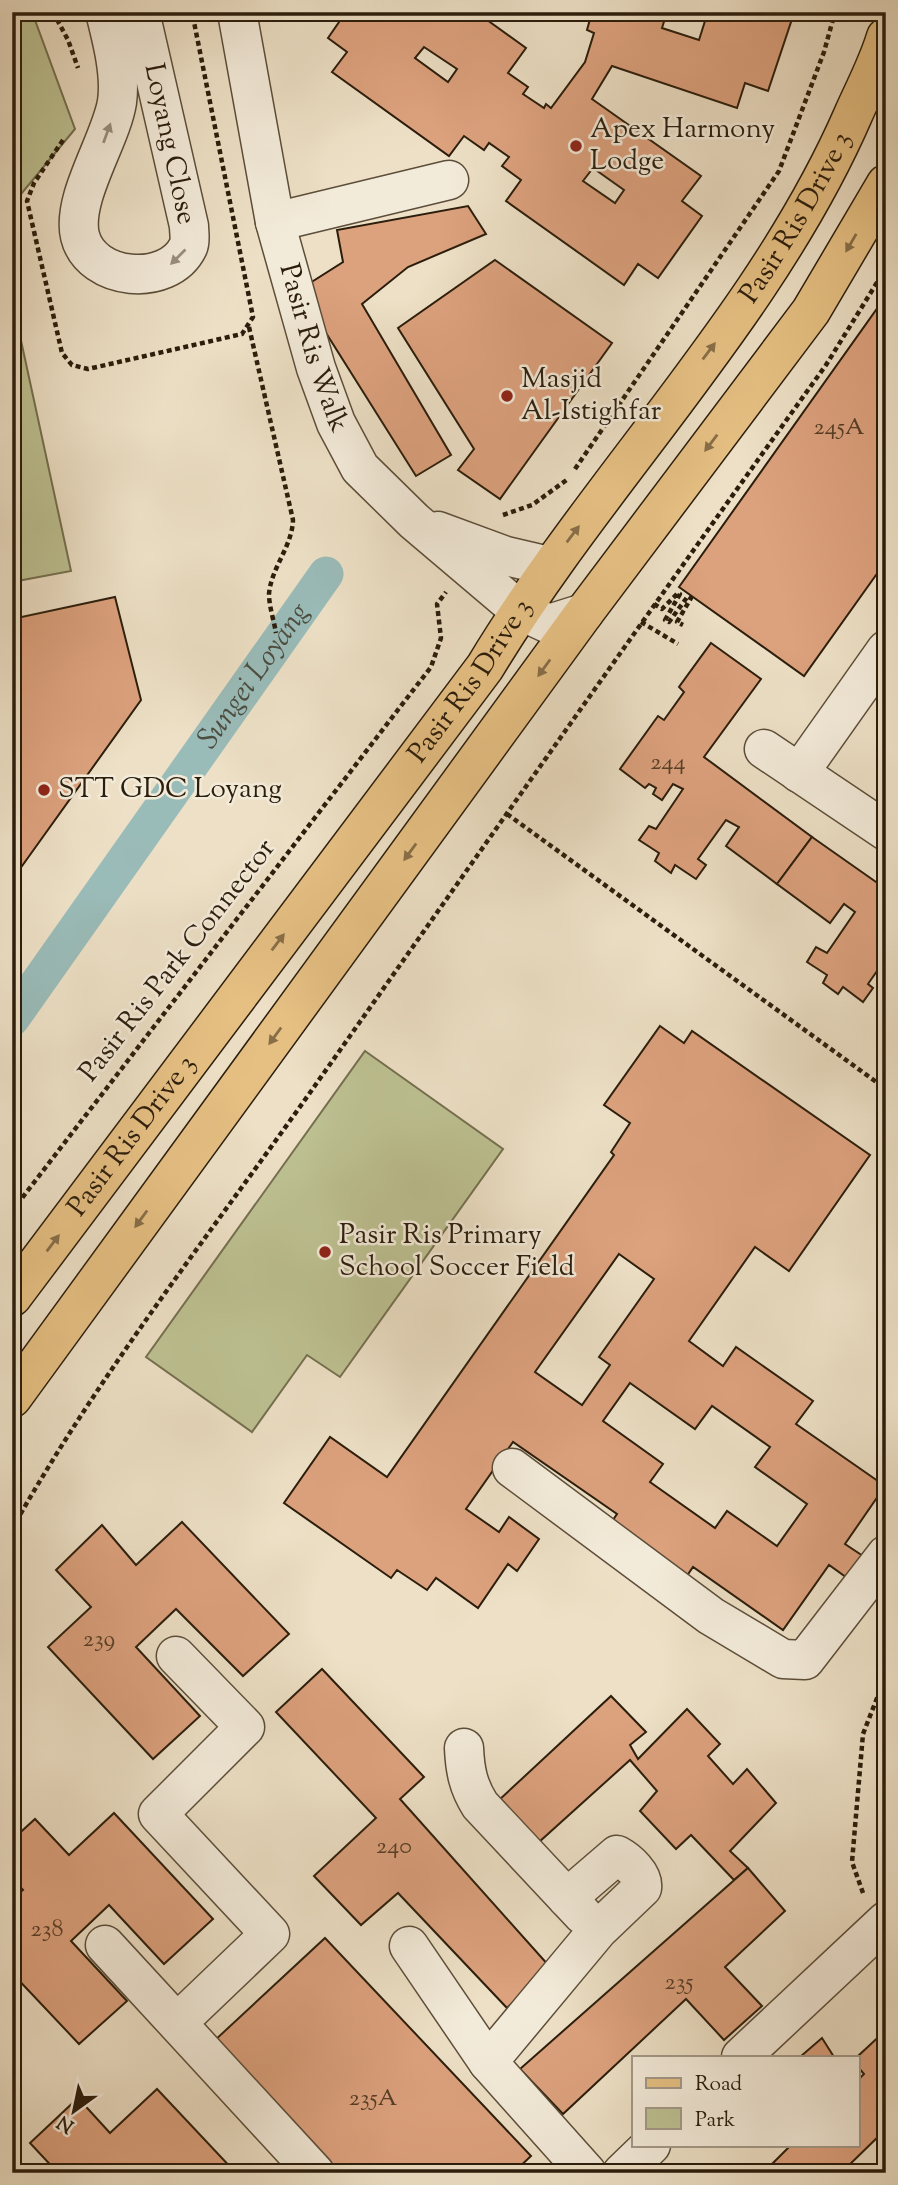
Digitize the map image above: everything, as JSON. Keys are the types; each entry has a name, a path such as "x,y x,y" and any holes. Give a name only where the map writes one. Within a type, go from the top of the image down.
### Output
{"main road":[{"name":"Pasir Ris Drive 3","path":"12,1297 485,667 549,566 774,264 826,176 886,37"},
{"name":"Pasir Ris Drive 3","path":"12,1398 584,613 811,311 886,184"}],"street":[{"name":"Loyang Close","path":"105,12 119,84 117,104 82,202 80,236 97,262 114,271 134,275 164,269 178,261 189,245 189,226 140,12"},
{"name":"Pasir Ris Walk","path":"237,12 275,222 316,368 336,423 360,468 414,521 471,557"},
{"path":"275,222 449,180"},
{"path":"471,557 549,566"},
{"path":"471,557 520,610 550,624 584,613"},
{"path":"799,773 886,650"},
{"path":"764,749 886,831"},
{"path":"512,1468 711,1616 783,1659 805,1660 886,1555"},
{"path":"176,1656 244,1727 158,1814 270,1934 178,2022"},
{"path":"464,1748 465,1770 470,1789 480,1805 598,1930"},
{"path":"488,2062 598,1930 642,1888 641,1877 621,1857 612,1856 567,1898"},
{"path":"742,2056 881,1926"},
{"path":"105,1945 315,2173"},
{"path":"409,1946 488,2062 587,2173"},
{"path":"622,2173 650,2146"}],"path":[{"path":"53,12 68,40 80,74"},
{"path":"71,129 34,183 27,201 62,353 72,365 88,369 242,334 253,317 192,12"},
{"name":"Pasir Ris Park Connector","path":"12,1211 431,667 441,638 437,604 471,557 503,515 532,505 567,480 779,171 824,52 835,12"},
{"path":"12,1529 85,1406 142,1321 292,1118 641,622 826,365 886,268"},
{"path":"249,327 293,520 292,534 272,579 269,595 276,633"},
{"path":"654,604 662,609 680,594 666,620 669,622 688,596 691,598 677,622 683,625"},
{"path":"641,622 678,644"},
{"path":"507,814 886,1089"},
{"path":"881,1926 852,1862 863,1734 886,1675"}],"green space":[{"path":"12,12 32,12 75,129 12,205"},
{"path":"12,299 71,571 12,582"},
{"name":"Pasir Ris Primary School Soccer Field","path":"365,1051 503,1149 340,1377 307,1355 252,1432 146,1357"}],"building":[{"name":"Apex Harmony Lodge","path":"346,12 476,12 526,48 508,73 528,87 523,94 544,108 546,104 551,108 585,62 594,33 587,30 592,12 667,12 662,28 699,40 705,21 679,12 773,12 792,19 768,91 745,83 737,108 612,66 592,99 701,176 682,201 702,216 658,278 638,264 624,285 506,201 521,180 502,166 509,157 489,143 484,150 464,136 449,156 332,72 347,52 328,38","holes":["424,47 457,69 448,82 415,58","593,168 624,190 615,203 583,181"]},
{"path":"468,206 486,234 408,267 362,304 451,455 416,476 299,290 343,262 337,230"},
{"name":"Masjid Al-Istighfar","path":"495,260 612,343 500,499 458,470 474,449 398,328"},
{"path":"886,296 886,561 804,676 679,587"},
{"name":"STT GDC Loyang","path":"115,597 141,700 12,880 12,619"},
{"path":"711,643 761,679 704,757 812,837 777,884 726,846 739,827 726,820 698,859 706,865 696,879 675,865 671,873 655,861 659,853 639,840 649,826 656,829 683,789 673,784 662,800 653,794 656,788 649,784 645,788 620,769 658,716 664,720 684,692 679,687"},
{"path":"812,837 886,889 886,958 868,984 873,988 863,1002 843,987 838,994 823,983 827,975 807,962 816,947 827,953 855,912 844,904 830,923 777,884"},
{"path":"660,1026 684,1043 692,1031 870,1155 789,1271 755,1247 689,1341 723,1366 736,1347 813,1401 796,1424 885,1486 845,1544 872,1562 857,1585 829,1565 783,1630 693,1567 680,1586 604,1533 617,1514 513,1442 466,1509 499,1532 509,1517 539,1539 517,1571 508,1564 478,1608 436,1578 427,1590 397,1570 391,1578 284,1503 330,1437 387,1477 614,1155 611,1152 630,1123 604,1105","holes":["619,1254 654,1279 599,1357 610,1365 582,1405 535,1372","630,1383 695,1429 712,1406 770,1447 755,1467 807,1504 777,1546 727,1511 715,1528 650,1482 663,1464 603,1421"]},
{"path":"182,1522 289,1634 243,1676 176,1609 136,1647 200,1716 153,1759 48,1647 91,1607 56,1570 102,1525 136,1565"},
{"path":"322,1669 424,1777 400,1799 550,1967 507,2008 398,1893 361,1925 314,1876 376,1818 276,1712"},
{"path":"611,1696 646,1732 630,1745 638,1759 687,1709 720,1744 708,1756 733,1784 747,1769 776,1803 730,1851 748,1868 734,1880 691,1835 676,1849 640,1811 657,1791 630,1760 539,1842 498,1801"},
{"path":"114,1813 213,1919 164,1964 109,1905 71,1941 127,2001 79,2044 12,1973 12,1899 23,1890 12,1878 12,1840 35,1819 69,1855"},
{"path":"748,1868 785,1911 725,1967 762,2006 724,2040 686,1999 563,2114 520,2069"},
{"path":"325,1938 531,2156 513,2173 339,2173 213,2042"},
{"path":"886,2030 886,2129 841,2173 763,2173 790,2146 860,2146 860,2078 864,2074 860,2069 858,2056"},
{"path":"822,2038 833,2056 801,2056"},
{"path":"157,2089 236,2173 58,2173 30,2143 78,2098 110,2133"}],"waterway":[{"name":"Sungei Loyang","path":"12,1019 326,574"}],"place":[{"name":"Apex Harmony Lodge","path":"576,146"},
{"name":"Masjid Al-Istighfar","path":"507,396"},
{"name":"STT GDC Loyang","path":"44,790"},
{"name":"Pasir Ris Primary School Soccer Field","path":"325,1252"}]}
